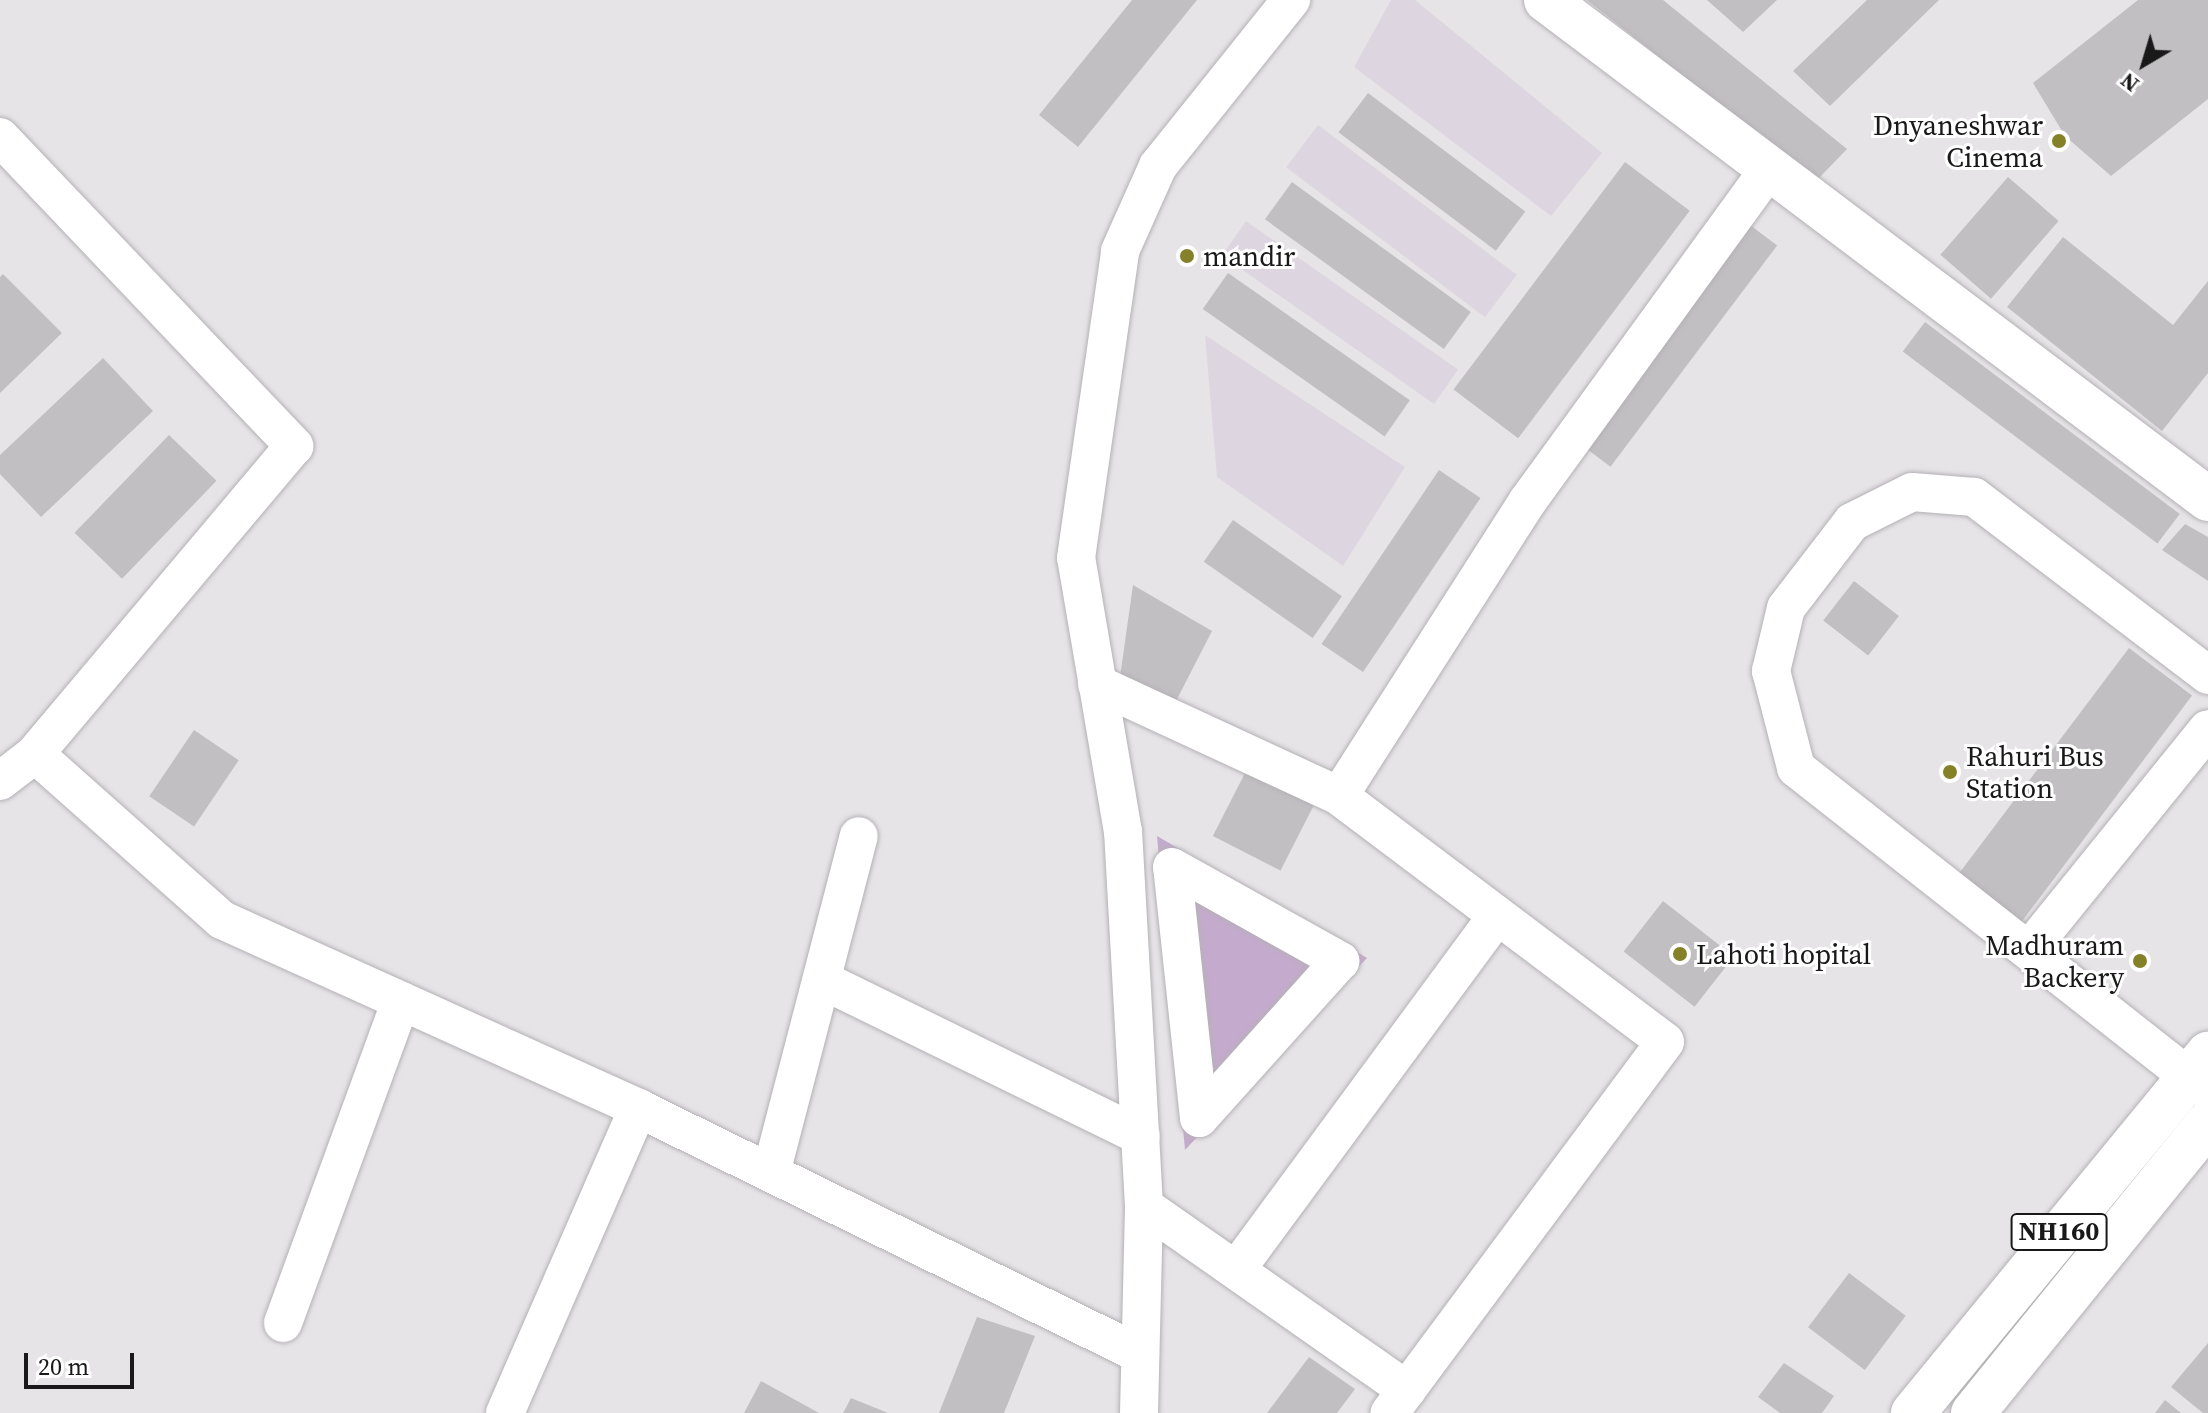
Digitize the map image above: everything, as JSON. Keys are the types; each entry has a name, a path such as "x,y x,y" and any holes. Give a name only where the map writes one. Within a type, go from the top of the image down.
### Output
{"main road":[{"path":"1546,0 2208,499"},
{"name":"NH160","path":"1913,1413 2202,1074"},
{"name":"NH160","path":"1973,1413 2208,1123"}],"street":[{"path":"1139,1413 1144,1206 1123,832 1076,558 1120,251 1158,166 1291,0"},
{"path":"0,137 294,446 35,754 0,781"},
{"path":"1339,796 1527,502 1768,170"},
{"path":"2202,1074 2029,950 1796,768 1771,671 1786,608 1852,522 1912,492 1974,497 2208,675"},
{"path":"1097,684 1339,796 1495,919 1665,1042 1398,1401 1236,1270 1144,1206"},
{"path":"2029,950 2208,729"},
{"path":"35,754 222,920 638,1108 1140,1354"},
{"path":"771,1173 859,836"},
{"path":"1172,867 1340,961 1199,1118 1192,1055 1172,867"},
{"path":"1236,1270 1495,919"},
{"path":"822,980 1141,1136"},
{"path":"283,1323 401,1001"},
{"path":"512,1411 638,1108"}],"shaded area":[{"path":"1391,0 1415,0 1602,153 1551,216 1354,67"},
{"path":"1318,125 1517,275 1485,317 1286,167"},
{"path":"1246,221 1458,370 1434,404 1222,255"},
{"path":"1205,335 1405,467 1343,566 1217,477"},
{"path":"1157,836 1367,958 1185,1150"}],"building":[{"path":"1132,0 1197,0 1078,147 1039,115"},
{"path":"1587,0 1663,0 1847,149 1816,181"},
{"path":"1707,0 1777,0 1743,32"},
{"path":"1867,0 1939,0 1830,106 1793,71"},
{"path":"2138,0 2208,0 2208,99 2111,176 2065,136 2033,83"},
{"path":"1368,93 1525,212 1496,251 1339,132"},
{"path":"1625,162 1690,211 1518,438 1453,390"},
{"path":"2008,177 2059,221 1991,299 1940,255"},
{"path":"1292,182 1471,312 1444,349 1265,219"},
{"path":"1746,222 1777,245 1610,467 1579,443"},
{"path":"2063,237 2173,325 2208,281 2208,373 2162,431 2007,307"},
{"path":"1228,273 1410,400 1385,436 1203,309"},
{"path":"3,274 62,333 0,393 0,277"},
{"path":"1925,322 2180,514 2157,544 1903,352"},
{"path":"103,358 153,411 41,517 0,474 0,455"},
{"path":"169,435 216,481 122,579 75,533"},
{"path":"1439,470 1480,498 1363,672 1322,644"},
{"path":"1233,520 1342,596 1313,638 1204,562"},
{"path":"2185,524 2208,537 2208,581 2162,550"},
{"path":"1854,581 1899,616 1868,655 1823,620"},
{"path":"1133,585 1212,631 1174,705 1120,677"},
{"path":"2129,648 2192,696 2021,923 1957,876"},
{"path":"194,730 239,760 194,827 149,796"},
{"path":"1246,771 1314,806 1281,871 1213,836"},
{"name":"Lahoti hopital","path":"1663,901 1734,956 1695,1007 1624,951"},
{"path":"1849,1273 1906,1316 1865,1370 1808,1327"},
{"path":"977,1317 1035,1336 1004,1413 939,1413"},
{"path":"2208,1343 2208,1413 2203,1413 2171,1387"},
{"path":"1309,1357 1355,1389 1337,1413 1267,1413"},
{"path":"1784,1363 1834,1396 1822,1413 1780,1413 1758,1397"},
{"path":"761,1381 819,1413 744,1413"},
{"path":"851,1398 888,1413 843,1413"},
{"path":"2165,1400 2181,1413 2155,1413"}],"place":[{"name":"Dnyaneshwar Cinema","path":"2059,141"},
{"name":"mandir","path":"1187,256"},
{"name":"Rahuri Bus Station","path":"1950,772"},
{"name":"Lahoti hopital","path":"1680,954"},
{"name":"Madhuram Backery","path":"2140,961"}]}
